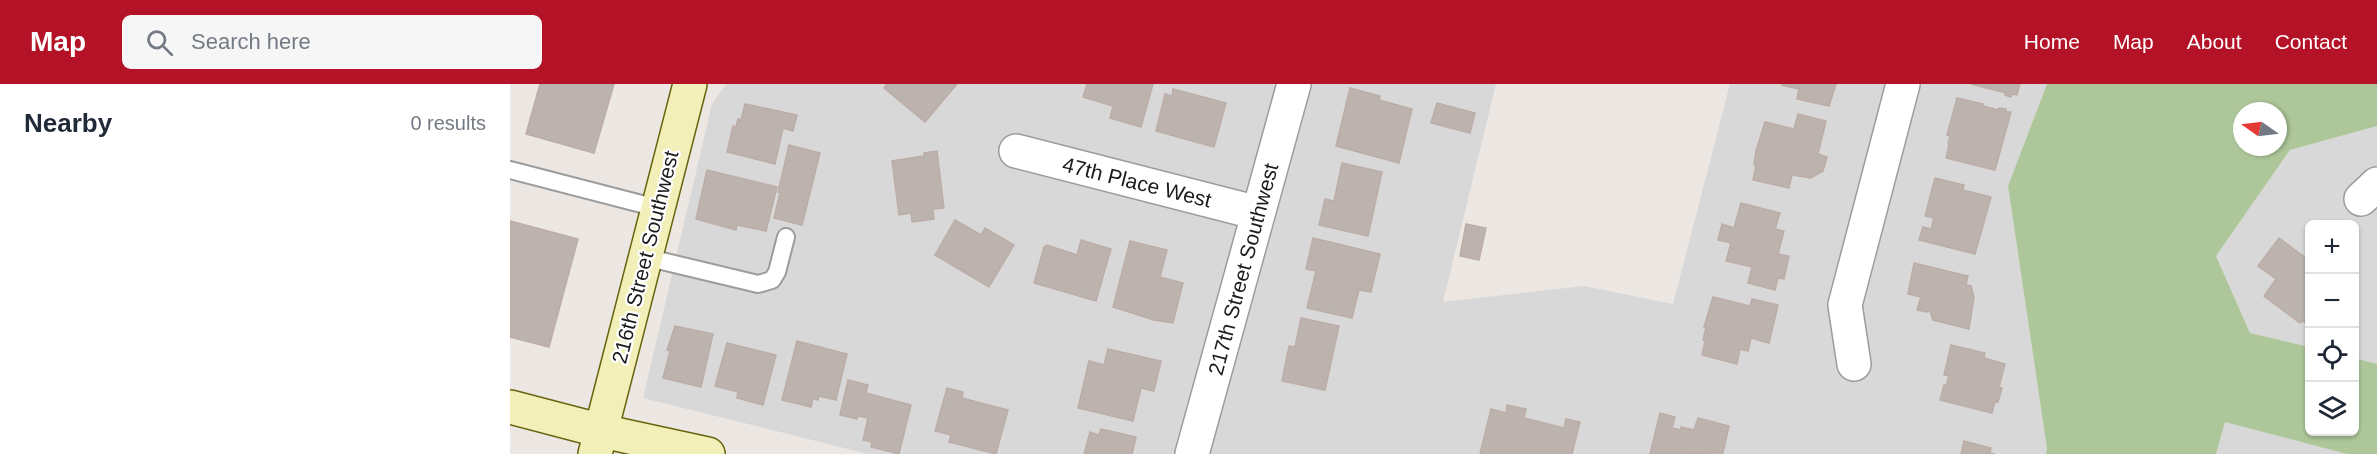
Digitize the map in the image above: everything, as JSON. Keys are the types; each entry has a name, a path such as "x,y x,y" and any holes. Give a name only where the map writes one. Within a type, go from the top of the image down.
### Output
{"street":[{"name":"216th Street Southwest","path":"599,442 690,84"},
{"name":"217th Street Southwest","path":"1192,454 1294,84"},
{"path":"1854,364 1845,305 1903,84"},
{"name":"47th Place West","path":"1016,151 1258,213"},
{"path":"510,407 599,442 708,454"}],"lane":[{"path":"510,170 657,208"},
{"path":"645,257 758,284 772,280 777,272 786,237"}],"shaded area":[{"path":"726,84 1496,84 1443,302 1584,286 1673,304 1730,84 2047,84 2008,186 2046,454 868,454 643,398 712,104"},
{"path":"2377,126 2377,364 2359,359 2359,220 2305,220 2305,346 2250,333 2216,256 2290,150"},
{"path":"2224,421 2347,454 2216,454"}],"green space":[{"path":"2047,84 2377,84 2377,126 2290,150 2287,154 2287,102 2233,102 2233,156 2286,156 2216,256 2250,333 2305,346 2305,436 2359,436 2359,359 2377,364 2377,454 2347,454 2225,422 2216,454 2046,454 2008,186"}],"building":[{"path":"540,84 614,84 594,153 526,134"},
{"path":"887,84 957,84 925,122 884,88"},
{"path":"1087,84 1153,84 1141,127 1110,118 1113,106 1083,97"},
{"path":"1836,84 1829,106 1797,99 1799,89 1781,85"},
{"path":"1971,84 2020,84 2017,95 2012,94 2011,97 2005,95 2006,93"},
{"path":"1350,88 1380,96 1379,100 1412,109 1399,163 1336,146"},
{"path":"1173,89 1226,103 1214,147 1156,131 1165,94 1172,96"},
{"path":"1957,98 2011,112 1995,170 1946,158 1950,136 1947,135"},
{"path":"1437,103 1475,113 1470,133 1431,123"},
{"path":"745,104 797,115 793,131 783,128 775,164 727,152 733,126 736,127 738,119 741,120"},
{"path":"1798,114 1826,121 1818,154 1827,157 1823,171 1811,178 1792,175 1789,188 1753,180 1756,151 1765,122 1794,129"},
{"path":"789,145 820,153 802,225 774,218"},
{"path":"937,151 944,208 933,209 934,219 912,222 911,213 899,215 892,161 924,156 924,153"},
{"path":"1342,163 1382,172 1368,236 1319,225 1325,199 1334,201"},
{"path":"707,170 777,187 766,231 737,225 736,230 696,219"},
{"path":"1935,178 1964,185 1963,190 1991,197 1975,254 1919,240 1923,227 1931,229 1934,218 1925,216"},
{"path":"1741,203 1780,213 1775,229 1784,231 1778,254 1789,256 1784,279 1778,278 1775,290 1748,283 1752,267 1726,261 1731,243 1718,240 1722,224 1734,228"},
{"path":"955,220 981,235 985,228 1014,245 989,287 935,255"},
{"path":"510,221 578,239 549,347 510,337"},
{"path":"1466,224 1486,228 1479,260 1460,256"},
{"path":"1313,238 1380,254 1371,292 1359,290 1352,318 1307,308 1316,271 1306,269"},
{"path":"2279,238 2305,257 2305,322 2300,323 2264,296 2276,279 2258,266"},
{"path":"1081,240 1111,249 1096,301 1034,283 1044,247 1047,245 1077,255"},
{"path":"1130,241 1167,250 1160,277 1183,283 1173,323 1154,320 1113,307"},
{"path":"1914,263 1968,276 1966,285 1971,286 1974,297 1969,329 1933,320 1930,311 1917,310 1921,297 1908,294"},
{"path":"1713,297 1750,306 1752,299 1778,305 1769,343 1751,338 1748,351 1740,349 1737,364 1702,355 1706,327 1704,327"},
{"path":"1301,318 1339,326 1325,390 1282,381 1289,346 1295,347"},
{"path":"675,326 713,334 701,387 663,378 670,351 667,350"},
{"path":"797,341 847,354 836,400 819,396 818,400 813,398 811,407 782,400"},
{"path":"727,343 776,355 763,405 737,398 738,392 715,386"},
{"path":"1951,345 1985,353 1984,358 2005,364 1999,387 2002,388 1992,413 1940,400 1949,376 1944,375"},
{"path":"1108,349 1161,361 1154,391 1141,388 1133,421 1078,408 1089,361 1104,365"},
{"path":"848,380 868,385 866,393 911,405 899,454 871,447 872,442 863,440 868,418 858,416 857,419 840,415"},
{"path":"947,388 963,392 962,398 1008,410 996,454 949,442 951,435 935,431"},
{"path":"1507,405 1526,409 1524,418 1564,428 1566,419 1580,422 1572,454 1480,454 1491,409 1506,413"},
{"path":"1660,413 1675,417 1672,428 1681,430 1681,427 1694,430 1698,418 1729,426 1723,453 1650,454"},
{"path":"1101,429 1136,437 1132,454 1084,454 1090,432 1099,435"},
{"path":"1964,441 1991,448 1990,453 1995,454 1961,454"}]}
